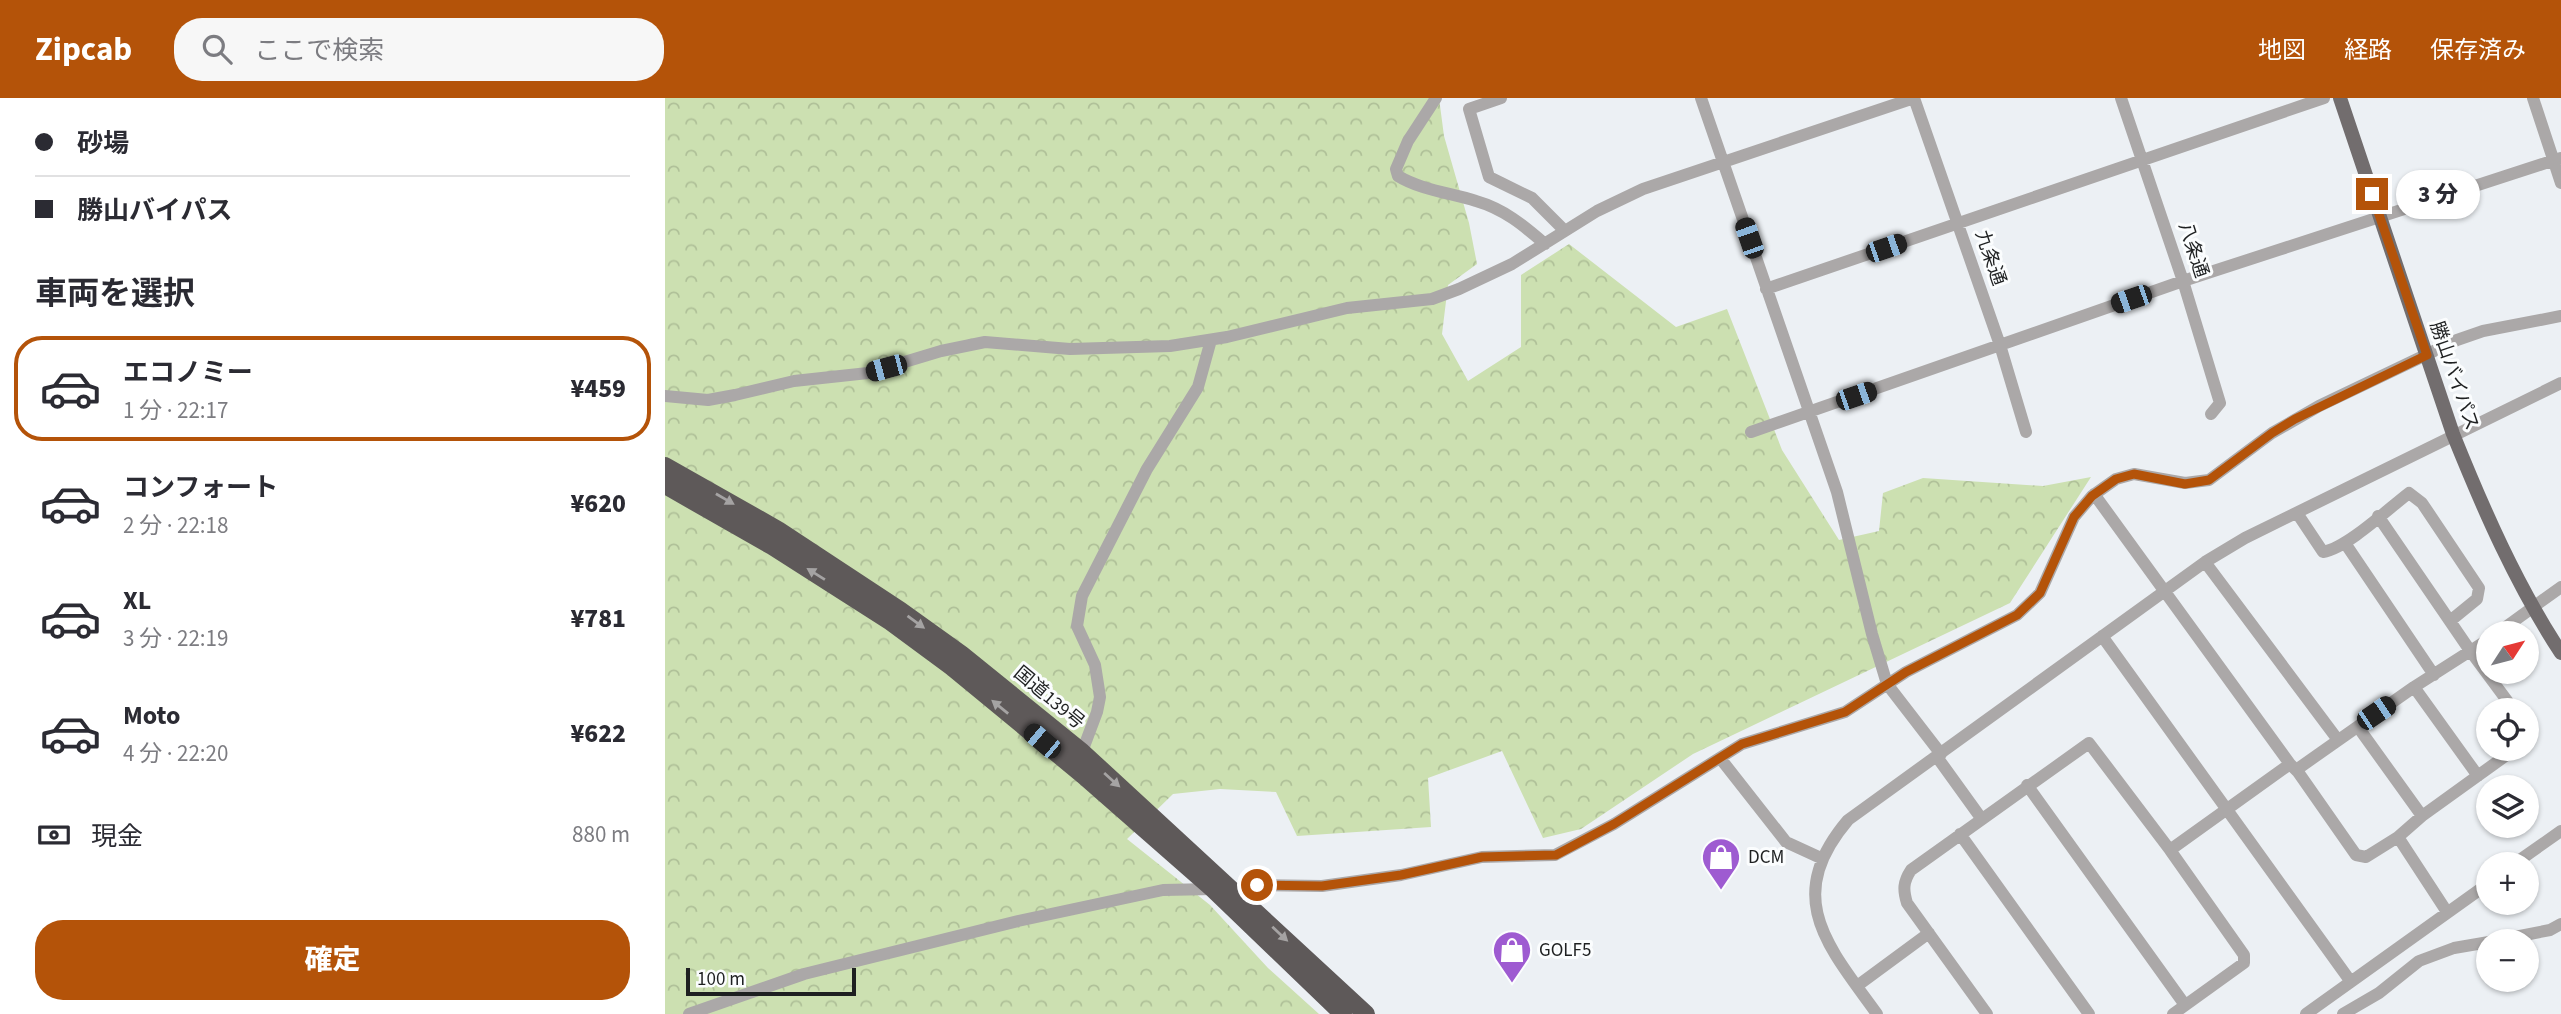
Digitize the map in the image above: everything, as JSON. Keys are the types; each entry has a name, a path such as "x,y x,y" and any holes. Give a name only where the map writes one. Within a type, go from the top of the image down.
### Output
{"highway":[{"name":"国道139号","path":"665,466 778,530 961,654 1082,752 1366,1014"},
{"name":"国道139号","path":"665,485 762,540 891,622 1000,706 1213,888 1343,1014"}],"main road":[{"name":"勝山バイパス","path":"2340,98 2453,435 2504,554 2532,608 2561,653"}],"street":[{"path":"1436,98 1408,141 1396,169 1398,176 1420,186 1479,201 1501,210 1523,224 1545,244"},
{"path":"1501,98 1469,109 1489,177 1532,198 1565,231"},
{"path":"1701,98 1837,492 1887,684 1981,818"},
{"path":"665,396 708,400 794,381 868,373 940,351 985,342 1070,349 1170,346 1211,340 1347,308 1432,299 1485,277 1597,211 1643,189 1892,101 1914,98"},
{"name":"九条通","path":"1914,98 2000,345 2026,432"},
{"name":"八条通","path":"2121,98 2183,281 2220,403 2211,414"},
{"path":"1766,289 2324,98"},
{"path":"2533,98 2557,159 2561,183"},
{"path":"1751,432 2183,281 2557,159"},
{"path":"689,1014 804,974 1005,924 1163,890 1213,888 1237,894 1257,885 1322,886 1401,875 1482,857 1556,855 1614,824 1742,744 1845,712 1917,666 2017,615 2040,593 2074,517 2094,494 2116,479 2134,474 2185,484 2209,480 2295,419 2457,340 2483,331 2561,316"},
{"path":"1082,752 1100,697 1095,665 1077,626 1082,596 1147,469 1198,387 1211,340"},
{"path":"1877,1014 1824,938 1815,910 1815,888 1823,859 1834,837 1848,820 2205,562 2245,538 2561,383"},
{"path":"2297,513 2323,552 2345,543 2409,493 2422,503 2479,588 2477,599 2450,621"},
{"path":"2094,494 2355,855 2366,857 2398,837 2422,816 2476,777"},
{"path":"2378,516 2505,698"},
{"path":"2345,543 2434,675"},
{"path":"2205,562 2338,740"},
{"path":"2514,621 2561,587"},
{"path":"2102,636 2351,982"},
{"path":"2170,850 2476,648"},
{"path":"2414,687 2477,775"},
{"path":"2358,727 2422,816"},
{"path":"1987,1014 1907,903 1904,880 1911,870 1981,818 2089,743 2170,850 2244,955 2244,963 2173,1014"},
{"path":"1720,758 1786,842 1823,859"},
{"path":"2479,775 2499,761"},
{"path":"2027,785 2185,1005"},
{"path":"2531,852 2561,831"},
{"path":"1960,834 2089,1014"},
{"path":"2398,837 2447,912"},
{"path":"2306,1014 2476,892"},
{"path":"2539,932 2561,925"},
{"path":"1857,986 1929,933"},
{"path":"2343,1014 2379,993 2419,961 2454,948 2476,944"}],"green space":[{"path":"665,98 1439,98 1444,136 1469,223 1477,264 1448,285 1442,334 1468,381 1521,347 1521,275 1569,244 1676,327 1727,309 1782,450 1839,540 1879,531 1883,493 1923,478 2043,486 2091,477 2010,603 1693,754 1581,829 1543,838 1502,751 1428,778 1431,827 1297,836 1276,792 1220,789 1173,794 1127,839 1210,905 1268,968 1319,1014 665,1014"}],"place":[{"name":"DCM","path":"1721,891"},
{"name":"GOLF5","path":"1512,984"}],"route":[{"path":"1257,885 1322,886 1401,875 1482,857 1556,855 1614,824 1742,744 1845,712 1906,672 2017,615 2040,593 2074,517 2092,496 2116,479 2134,474 2185,484 2209,480 2295,419 2427,355 2372,194"}]}
